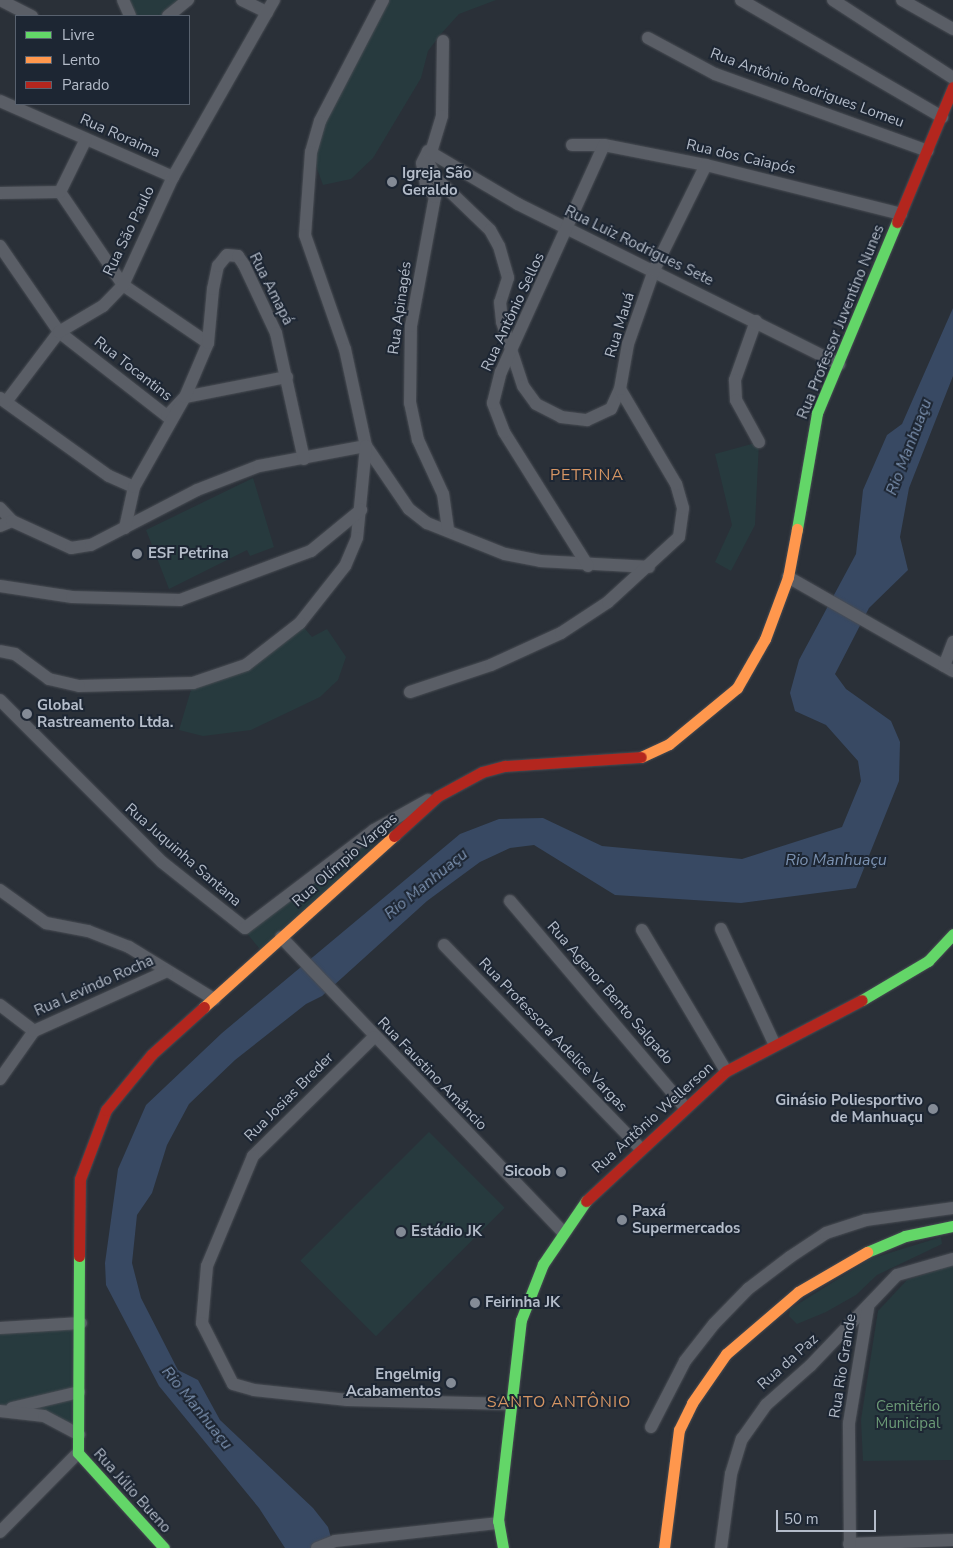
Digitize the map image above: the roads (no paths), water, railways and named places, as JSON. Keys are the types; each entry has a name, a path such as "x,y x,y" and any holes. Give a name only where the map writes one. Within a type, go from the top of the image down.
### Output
{"main road":[{"name":"Rua Professor Juventino Nunes","path":"788,577 813,427 928,151 948,119 953,87"},
{"name":"Rua Olímpio Vargas","path":"78,1453 81,1324 78,1205 86,1155 106,1110 127,1082 280,937 438,796 482,772 505,766 616,762 638,758 669,744 738,688 765,638 788,577"},
{"name":"Rua Antônio Wellerson","path":"502,1548 499,1523 523,1311 542,1264 576,1211 639,1147 726,1071 774,1043 903,978 953,935"},
{"path":"664,1548 679,1430 692,1403 726,1354 798,1292 858,1256 905,1236 952,1222"},
{"name":"Rua Júlio Bueno","path":"78,1453 164,1548"}],"street":[{"path":"0,0 18,5 31,15"},
{"path":"123,0 130,15"},
{"path":"169,15 188,0"},
{"path":"242,0 267,12"},
{"name":"Rua São Paulo","path":"3,400 59,332 103,306 123,285 173,177 274,0"},
{"path":"0,651 15,654 49,679 79,686 193,683 246,665 276,645 329,591 357,538 366,446 345,349 308,248 307,198 320,121 383,0"},
{"path":"741,0 948,119"},
{"path":"833,0 953,78"},
{"path":"902,0 953,29"},
{"name":"Rua Antônio Rodrigues Lomeu","path":"648,38 715,74 928,151"},
{"name":"Rua Apinagés","path":"443,42 442,116 422,164 426,185 435,197 411,326 410,403 418,440 443,494 448,529"},
{"name":"Rua Roraima","path":"0,101 173,177"},
{"path":"60,192 86,139"},
{"name":"Rua dos Caiapós","path":"572,145 604,145 706,165 901,214"},
{"name":"Rua Antônio Sellos","path":"588,566 504,432 492,403 511,352 569,230 604,145"},
{"name":"Rua Luiz Rodrigues Sete","path":"428,150 569,230 654,270 839,364"},
{"name":"Rua Mauá","path":"428,150 428,162 438,180 490,230 499,246 508,278 500,302 511,352 523,386 536,404 561,417 587,420 611,410 620,389 628,344 654,270 706,165"},
{"path":"0,193 60,192"},
{"path":"60,192 123,285 208,343"},
{"name":"Rua Tocantins","path":"0,246 59,332 167,416 185,397 287,377"},
{"name":"Rua Amapá","path":"125,528 134,487 185,397 208,343 218,266 227,255 238,256 276,333 304,459"},
{"path":"756,321 735,380 736,400 759,442"},
{"path":"410,692 490,665 561,633 648,568 679,537 683,508 676,484 620,389"},
{"path":"3,400 109,476 134,487"},
{"path":"366,446 409,510 427,523 448,529 505,554 588,566 648,568"},
{"path":"0,508 6,524 71,548 91,545 231,476 260,466 366,446"},
{"path":"0,586 72,597 180,600 311,551 361,510"},
{"path":"788,577 949,669 953,642"},
{"name":"Rua Juquinha Santana","path":"0,700 162,862 246,928 396,814 438,796"},
{"path":"0,890 46,923 88,931 129,947 214,999"},
{"name":"Rua Agenor Bento Salgado","path":"510,901 685,1107"},
{"path":"721,929 774,1043"},
{"path":"642,930 726,1071"},
{"name":"Rua Faustino Amâncio","path":"280,937 562,1231"},
{"name":"Rua Professora Adelice Vargas","path":"444,945 639,1147"},
{"name":"Rua Levindo Rocha","path":"0,1079 34,1032 167,971"},
{"path":"0,1005 34,1032"},
{"name":"Rua Josias Breder","path":"374,1037 253,1156 207,1266 202,1323 233,1384 347,1400 511,1404"},
{"path":"651,1427 685,1361 714,1324 748,1288 790,1257 826,1233 866,1220 953,1208"},
{"name":"Rua da Paz","path":"721,1548 721,1522 742,1439 766,1405 868,1308 897,1275 953,1259"},
{"name":"Rua Rio Grande","path":"849,1546 850,1423 868,1308"},
{"path":"0,1328 81,1324"},
{"path":"0,1411 79,1392"},
{"path":"0,1411 44,1416 79,1435"},
{"path":"0,1532 78,1453"},
{"path":"317,1548 336,1542 499,1523"},
{"path":"849,1546 953,1540"}],"water":[{"name":"Rio Manhuaçu","path":"953,308 953,376 909,488 900,537 908,570 869,608 835,674 846,689 891,721 900,742 899,781 856,888 741,903 615,895 534,845 510,848 480,862 427,901 322,996 306,1004 235,1060 189,1104 167,1145 152,1193 137,1215 132,1263 141,1298 178,1370 198,1380 220,1420 313,1508 328,1527 334,1548 285,1548 259,1508 159,1386 106,1285 105,1263 118,1169 146,1105 222,1033 460,834 499,819 543,818 602,846 742,859 842,827 861,781 858,761 826,725 795,711 790,693 799,660 856,554 863,490 887,435 902,424"}],"place":[{"name":"Igreja São Geraldo","path":"392,182"},
{"name":"ESF Petrina","path":"137,554"},
{"name":"Global Rastreamento Ltda.","path":"27,714"},
{"name":"Ginásio Poliesportivo de Manhuaçu","path":"933,1109"},
{"name":"Sicoob","path":"561,1172"},
{"name":"Paxá Supermercados","path":"622,1220"},
{"name":"Estádio JK","path":"401,1232"},
{"name":"Feirinha JK","path":"475,1303"},
{"name":"Engelmig Acabamentos","path":"451,1383"}],"district":[{"name":"PETRINA","path":"587,475"},
{"name":"SANTO ANTÔNIO","path":"559,1402"}],"park label":[{"name":"Cemitério Municipal","path":"908,1414"}]}
